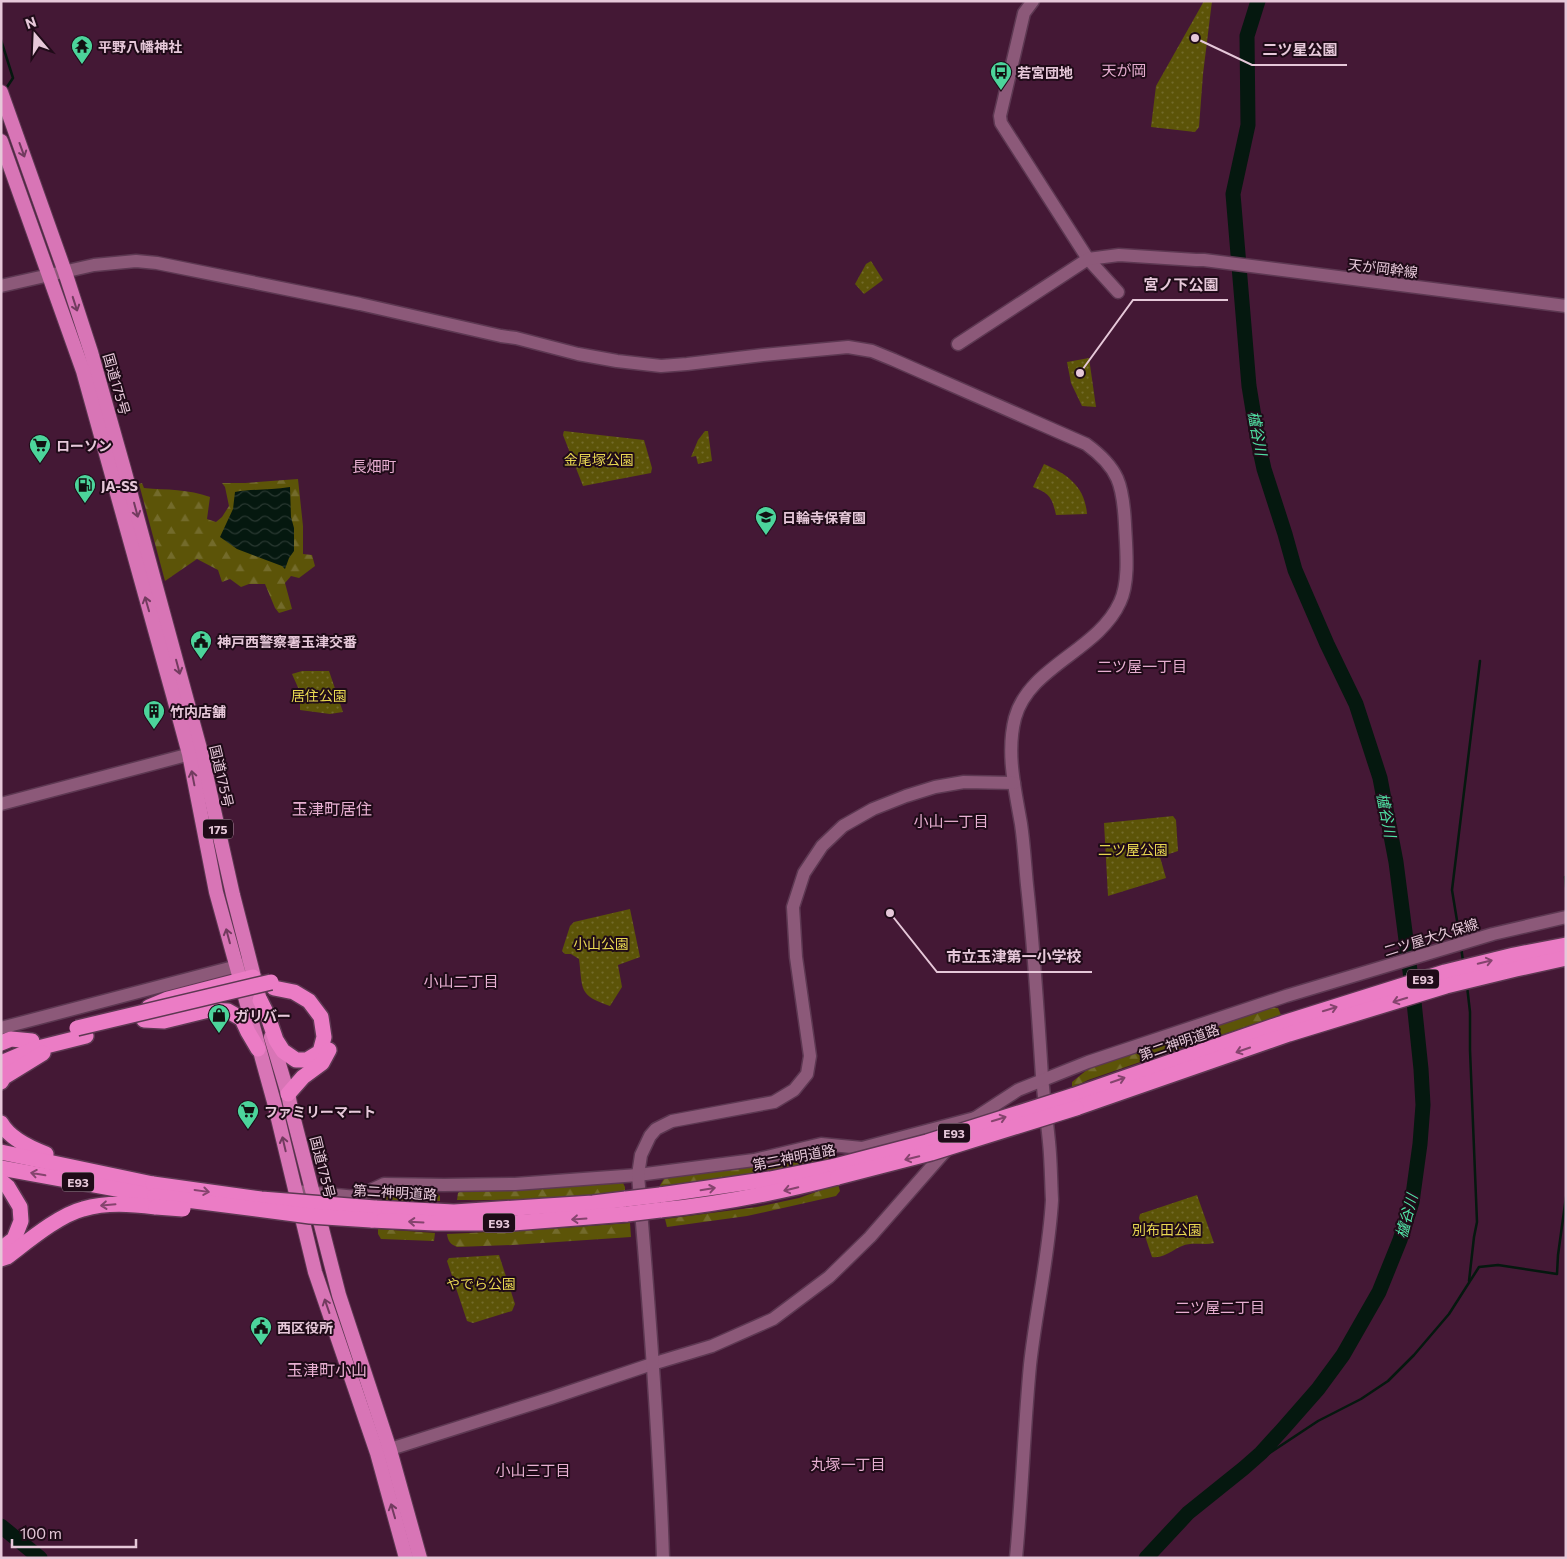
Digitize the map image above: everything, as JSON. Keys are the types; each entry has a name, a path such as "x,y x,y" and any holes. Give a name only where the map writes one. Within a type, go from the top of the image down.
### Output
{"highway":[{"name":"国道175号","path":"3,98 65,272 124,469 195,753 216,892 245,972 260,1000 288,1094 312,1193 383,1452 406,1558"},
{"name":"国道175号","path":"1,141 83,371 195,753"},
{"name":"第二神明道路","path":"1,1152 66,1166 155,1195 231,1214 310,1216 454,1212 593,1203 627,1207 660,1203 770,1179 836,1172 928,1142 1074,1102 1444,972 1566,945"},
{"name":"第二神明道路","path":"1286,1028 1516,968 1566,958"},
{"name":"国道175号","path":"245,972 258,1049 274,1102 315,1272 383,1452 420,1558"},
{"path":"137,1018 168,998 245,972"},
{"path":"1,1043 11,1039 32,1040 82,1032 286,982 310,992 320,1002 327,1014 332,1044 322,1063 303,1077 288,1094"},
{"path":"260,1000 276,1040 283,1052 296,1060 307,1060 320,1052 324,1037 321,1017 309,1001 294,992 273,985"},
{"path":"137,1018 164,1021 209,1010 228,1011 242,1019 258,1049"},
{"path":"1,1082 4,1077 57,1044 82,1032"},
{"path":"1,1054 32,1040"},
{"path":"1,1063 34,1049 57,1044"},
{"path":"1,1123 5,1130 28,1147 54,1157 66,1166"},
{"name":"第二神明道路","path":"1,1168 155,1195 262,1199 373,1214"},
{"path":"1,1180 8,1187 20,1207 21,1221 14,1239 1,1249"},
{"path":"1,1259 7,1257 61,1219 81,1209 127,1204 155,1195"}],"street":[{"path":"1032,1 1024,13 1000,116 1001,123 1088,260 1118,292"},
{"name":"天が岡幹線","path":"1088,260 1120,255 1200,260 1566,306"},
{"path":"958,344 1088,260"},
{"path":"1,286 94,265 128,262 164,264 516,338 578,354 641,364 661,366 803,351 856,349 872,352 899,362 1086,444 1110,464 1118,480 1124,501 1126,561 1125,585 1121,601 1111,618 1086,643 1044,676 1021,702 1011,735 1011,756 1032,929 1042,1079 1049,1143 1052,1210 1051,1229 1035,1321 1030,1366 1016,1558"},
{"path":"1,804 195,753"},
{"path":"663,1558 650,1314 638,1176 641,1155 650,1136 656,1129 672,1121 774,1102 794,1090 807,1074 810,1056 796,957 792,907 804,873 822,846 843,826 874,809 935,787 964,782 1014,783"},
{"name":"二ツ屋大久保線","path":"975,1118 1018,1090 1088,1062 1306,990 1529,925 1566,917"},
{"path":"1,1028 245,972"},
{"path":"296,1191 356,1197 384,1184 444,1186 515,1184 638,1176 754,1160 821,1144 862,1148 975,1118"},
{"path":"383,1452 712,1346 773,1319 829,1277 870,1237 975,1118"}],"green space":[{"path":"1204,1 1212,1 1199,127 1195,132 1151,127 1156,86"},
{"path":"871,261 883,280 864,294 855,284 866,264"},
{"path":"1089,358 1096,407 1082,406 1071,383 1067,362"},
{"name":"金尾塚公園","path":"564,431 644,440 652,468 651,473 583,486 563,435"},
{"path":"705,431 708,431 712,461 698,464 696,456 691,457 698,440"},
{"path":"1044,464 1060,472 1073,482 1083,496 1087,514 1056,515 1049,497 1033,487"},
{"path":"298,479 303,526 303,554 312,555 315,566 299,578 291,576 285,583 292,609 279,613 265,584 249,584 241,587 230,579 222,582 218,570 197,559 165,581 139,484 142,483 144,488 186,491 210,497 207,519 216,522 222,517 229,506 225,487 222,483"},
{"name":"居住公園","path":"302,671 329,671 343,712 330,714 300,710 300,692 292,674"},
{"name":"二ツ屋公園","path":"1173,816 1176,820 1178,851 1160,857 1166,878 1108,896 1104,823"},
{"name":"小山公園","path":"630,909 640,957 618,965 622,987 610,1006 587,994 582,985 579,959 562,951 570,926 574,922"},
{"path":"1269,1007 1278,1008 1281,1015 1218,1036 1219,1024"},
{"path":"1211,1026 1210,1038 1088,1080 1072,1088 1072,1082 1088,1069"},
{"path":"821,1149 831,1154 833,1159 659,1187 665,1177"},
{"path":"623,1183 625,1192 499,1200 457,1200 458,1193 462,1190"},
{"path":"838,1184 840,1191 836,1196 747,1216 667,1227 665,1219 757,1207 799,1198"},
{"path":"389,1193 437,1193 440,1196 440,1201 381,1202 384,1196"},
{"name":"別布田公園","path":"1197,1195 1214,1243 1185,1245 1162,1256 1152,1257 1139,1218 1140,1214"},
{"path":"630,1223 631,1237 513,1245 457,1247 450,1242 447,1234 548,1229"},
{"path":"378,1229 435,1233 434,1241 381,1239"},
{"name":"やでら公園","path":"499,1255 515,1304 512,1311 473,1323 467,1321 447,1261 449,1258"}],"water":[{"path":"290,487 294,551 285,569 282,566 237,549 220,537 233,509 235,492"}],"waterway":[{"name":"櫨谷川","path":"1146,1558 1188,1513 1261,1453 1318,1389 1343,1355 1379,1292 1400,1240 1412,1202 1423,1105 1414,1002 1396,862 1380,778 1356,704 1327,644 1295,570 1264,469 1249,386 1233,194 1248,125 1247,36 1258,1"},
{"path":"1,40 13,78 5,90"},
{"path":"1460,939 1452,890 1480,661"},
{"path":"1566,877 1566,887"},
{"path":"1461,947 1463,961"},
{"path":"1467,986 1470,1012 1477,1222 1469,1281"},
{"path":"1249,1464 1262,1458 1318,1421 1361,1399 1388,1381 1414,1355 1449,1314 1479,1267 1498,1265 1557,1274 1566,1197"},
{"path":"1,1526 40,1558"}],"place":[{"name":"二ツ星公園","path":"1195,38"},
{"name":"平野八幡神社","path":"82,65"},
{"name":"若宮団地","path":"1001,91"},
{"name":"宮ノ下公園","path":"1080,373"},
{"name":"ローソン","path":"40,464"},
{"name":"JA-SS","path":"85,504"},
{"name":"日輪寺保育園","path":"766,536"},
{"name":"神戸西警察署玉津交番","path":"201,660"},
{"name":"竹内店舗","path":"154,730"},
{"name":"市立玉津第一小学校","path":"890,913"},
{"name":"ガリバー","path":"219,1034"},
{"name":"ファミリーマート","path":"248,1130"},
{"name":"西区役所","path":"261,1346"}],"district":[{"name":"天が岡","path":"1124,70"},
{"name":"長畑町","path":"374,466"},
{"name":"二ツ屋一丁目","path":"1142,666"},
{"name":"玉津町居住","path":"332,808"},
{"name":"小山一丁目","path":"951,821"},
{"name":"小山二丁目","path":"461,981"},
{"name":"二ツ屋二丁目","path":"1220,1307"},
{"name":"玉津町小山","path":"327,1369"},
{"name":"丸塚一丁目","path":"848,1464"},
{"name":"小山三丁目","path":"533,1470"}]}
